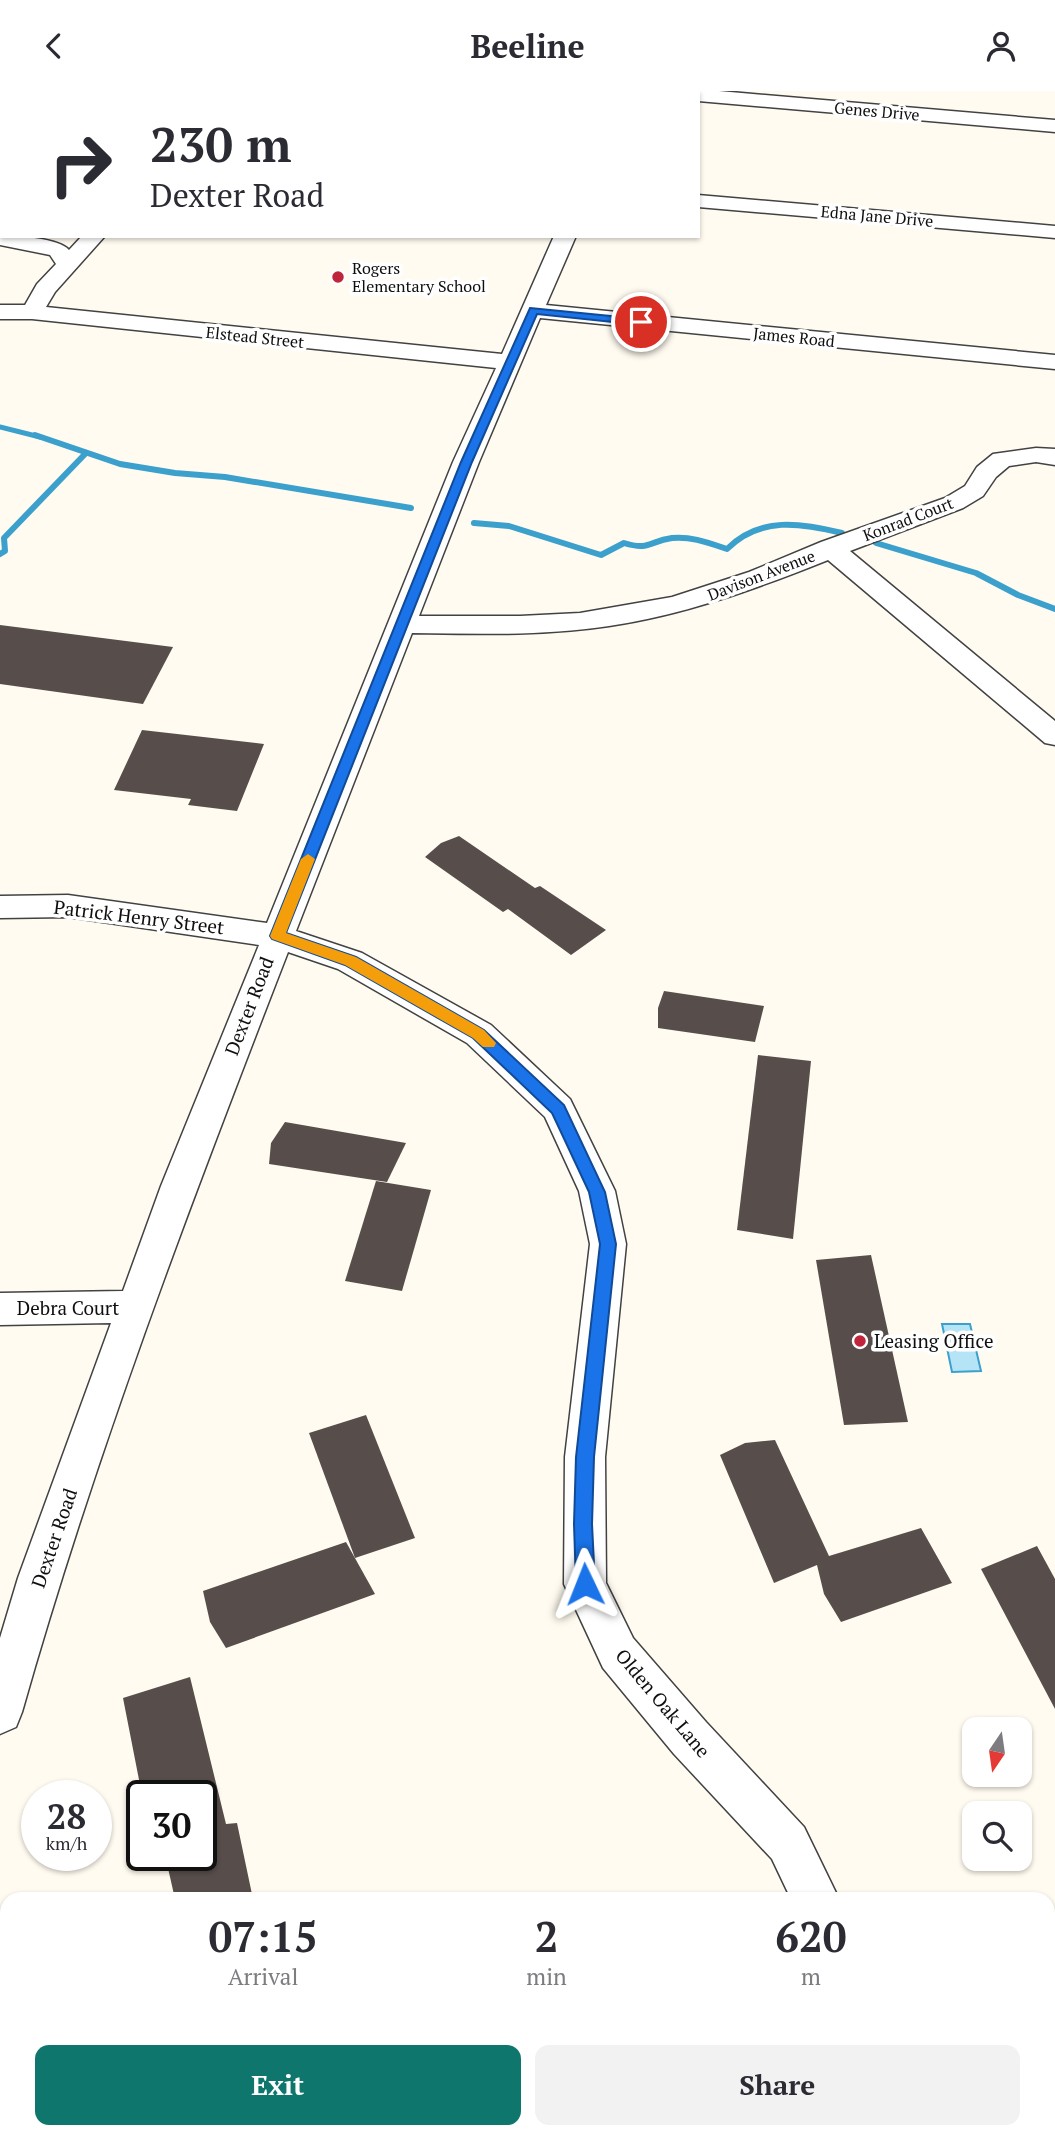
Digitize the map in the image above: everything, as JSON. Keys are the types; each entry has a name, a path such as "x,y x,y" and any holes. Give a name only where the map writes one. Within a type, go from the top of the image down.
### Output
{"street":[{"name":"Genes Drive","path":"700,95 1055,126"},
{"name":"Edna Jane Drive","path":"700,201 1055,232"},
{"path":"0,238 57,250 67,263"},
{"path":"32,311 45,289 92,238"},
{"name":"Dexter Road","path":"0,1712 39,1578 180,1186 401,624 509,362 534,311 564,238"},
{"name":"Elstead Street","path":"0,312 32,311 509,362"},
{"name":"James Road","path":"534,311 1055,362"},
{"name":"Konrad Court","path":"830,548 954,503 974,491 986,472 1002,459 1036,455 1055,457"},
{"name":"Davison Avenue","path":"401,624 560,625 639,613 713,594 830,548 1055,736"},
{"name":"Patrick Henry Street","path":"0,907 68,906 277,936"},
{"name":"Olden Oak Lane","path":"277,936 351,961 479,1034 558,1109 597,1192 608,1244 585,1457 585,1584 618,1653 690,1738 789,1843 813,1892"},
{"name":"Debra Court","path":"0,1309 136,1307"}],"water":[{"path":"942,1324 970,1324 981,1371 952,1372"}],"building":[{"path":"0,625 173,647 143,704 0,684"},
{"path":"142,730 264,744 237,811 188,805 191,799 114,790"},
{"path":"459,836 535,888 540,886 606,930 571,955 508,909 503,912 425,857 441,843"},
{"path":"664,991 764,1006 755,1042 658,1028 658,1008"},
{"path":"758,1055 811,1061 793,1239 737,1230"},
{"path":"285,1122 406,1143 387,1182 269,1164 271,1143"},
{"path":"376,1181 431,1190 402,1291 345,1281"},
{"name":"Leasing Office","path":"871,1255 908,1422 844,1425 816,1260"},
{"path":"366,1415 415,1538 355,1558 309,1433"},
{"path":"775,1440 829,1556 921,1528 952,1583 841,1622 824,1594 817,1565 774,1583 720,1455 745,1443"},
{"path":"346,1542 375,1594 226,1648 210,1622 203,1591"},
{"path":"1037,1546 1055,1579 1055,1709 981,1569"},
{"path":"190,1677 215,1780 139,1780 123,1698"},
{"path":"217,1787 226,1824 237,1823 252,1892 173,1892 169,1871 217,1871"}],"waterway":[{"path":"0,427 40,437"},
{"path":"35,435 120,464 175,473 225,477 411,508"},
{"path":"0,554 5,551 4,538 86,453"},
{"path":"474,523 509,526 601,555 624,543 645,546 664,539 679,538 727,549 753,531 782,525 842,533"},
{"path":"876,543 976,573 1018,595 1055,609"}],"slow traffic":[{"path":"308,859 277,936 351,961 479,1034 488,1043"}],"place":[{"name":"Rogers Elementary School","path":"338,277"},
{"name":"Leasing Office","path":"860,1341"}],"route":[{"path":"585,1584 585,1457 608,1244 597,1192 568,1130 558,1109 479,1034 351,961 277,936 466,462 534,311 641,322"}]}
